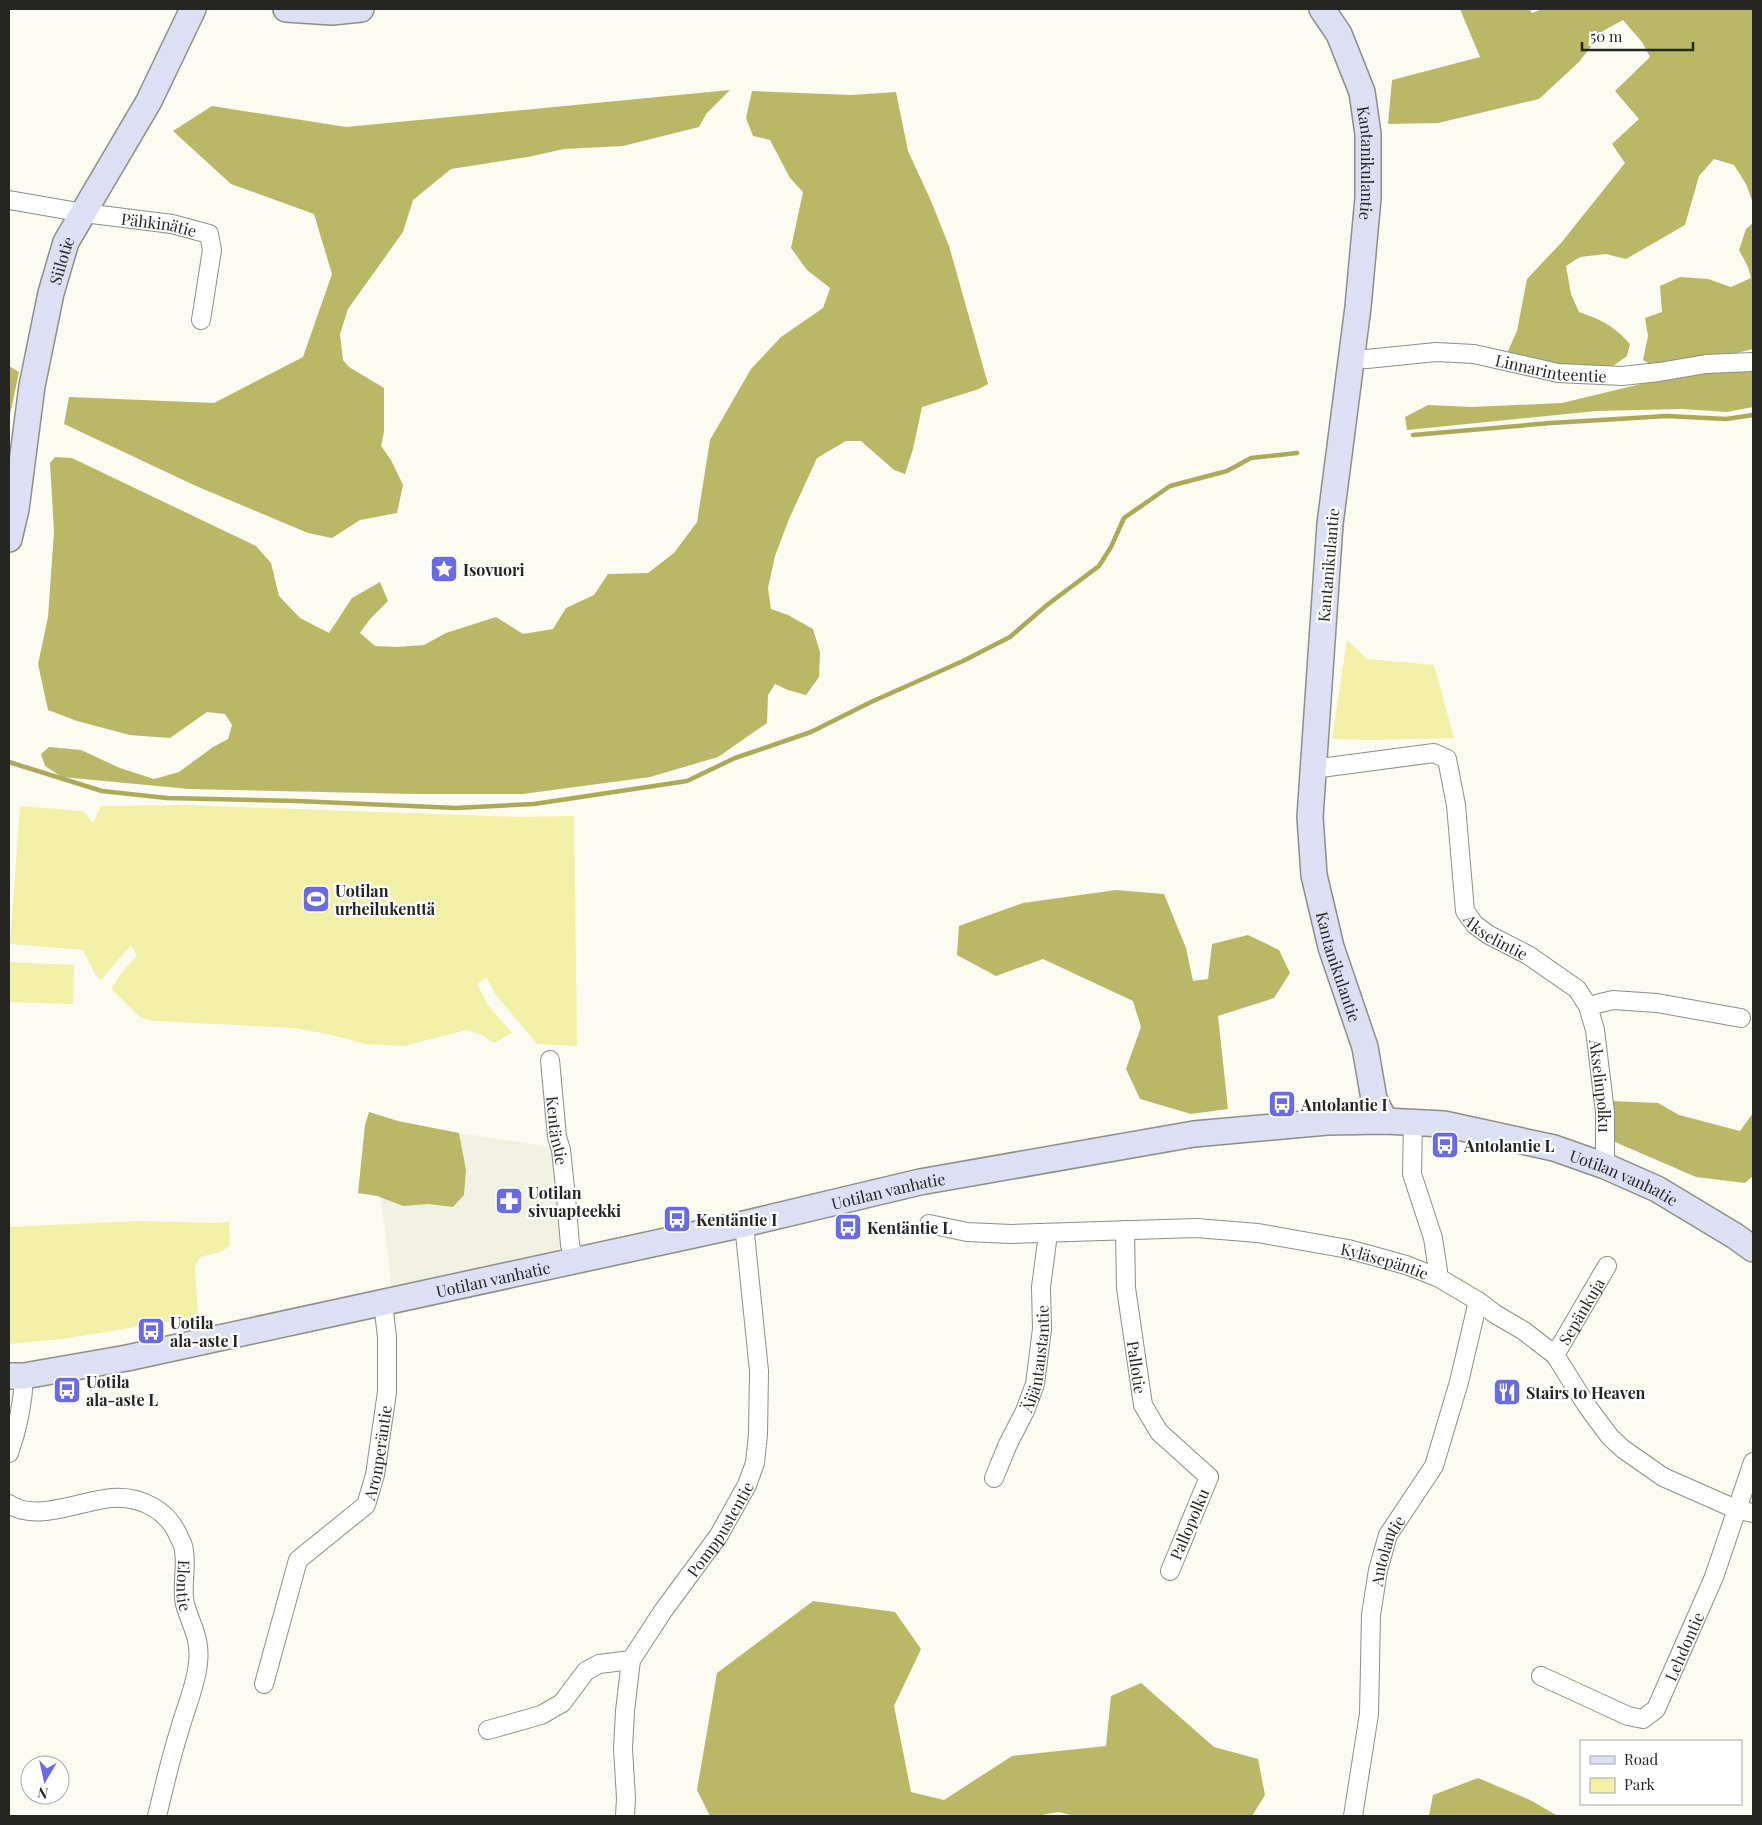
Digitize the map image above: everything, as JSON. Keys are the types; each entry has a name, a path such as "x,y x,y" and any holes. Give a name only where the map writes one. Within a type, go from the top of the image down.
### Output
{"main road":[{"name":"Siilotie","path":"9,539 16,509 32,386 51,293 66,242 149,101 193,9"},
{"path":"286,9 332,12 361,9"},
{"name":"Kantanikulantie","path":"1322,9 1339,34 1362,92 1368,134 1368,198 1358,307 1330,524 1310,817 1314,875 1331,947 1365,1048 1374,1099 1385,1122"},
{"name":"Uotilan vanhatie","path":"16,1376 127,1358 744,1224 920,1182 1194,1134 1326,1122 1444,1124 1554,1148 1605,1166 1657,1188 1753,1249"}],"street":[{"path":"9,200 84,213"},
{"name":"Pähkinätie","path":"84,213 172,224 209,234 212,250 201,320"},
{"name":"Linnarinteentie","path":"1351,358 1436,352 1474,354 1558,373 1622,376 1706,364 1753,362"},
{"name":"Akselintie","path":"1313,769 1434,753 1447,759 1456,805 1465,911 1475,925 1482,930 1528,955 1577,989 1588,1006"},
{"path":"1588,1006 1613,1000 1657,1002 1741,1018"},
{"name":"Akselinpolku","path":"1588,1006 1595,1030 1604,1112 1605,1166"},
{"name":"Kentäntie","path":"550,1060 557,1137 566,1197 570,1245 574,1260"},
{"path":"1413,1122 1412,1174 1433,1238 1439,1278"},
{"name":"Pomppustentie","path":"625,1816 623,1740 631,1660 663,1611 719,1535 747,1485 755,1463 758,1434 759,1371 744,1224"},
{"name":"Kyläsepäntie","path":"929,1224 967,1232 1048,1234 1196,1228 1258,1233 1348,1249 1406,1265 1439,1278 1478,1301 1524,1331 1555,1355 1587,1406 1610,1437 1623,1448 1663,1477 1745,1511"},
{"name":"Pallotie","path":"1124,1230 1126,1288 1143,1405 1159,1432 1209,1477"},
{"name":"Äijäntaustantie","path":"994,1478 1036,1384 1042,1329 1041,1287 1048,1234"},
{"name":"Sepänkuja","path":"1555,1355 1608,1266"},
{"name":"Antolantie","path":"1354,1816 1369,1714 1371,1615 1378,1570 1388,1535 1434,1466 1459,1382 1478,1301"},
{"name":"Aronperäntie","path":"264,1684 298,1560 366,1505 375,1475 387,1392 387,1337 383,1303"},
{"path":"9,1453 15,1437 23,1392 16,1376"},
{"name":"Lehdontie","path":"1541,1676 1628,1716 1643,1719 1656,1709 1745,1511 1753,1462"},
{"name":"Pallopolku","path":"1170,1571 1209,1477"},
{"name":"Elontie","path":"9,1504 15,1508 36,1511 112,1498 136,1499 156,1508 174,1525 184,1550 185,1602 198,1641 198,1662 196,1677 178,1734 157,1816"},
{"path":"488,1730 541,1715 562,1703 586,1671 599,1664 631,1660"}],"shaded area":[{"path":"1460,9 1529,9 1532,13 1541,9 1753,9 1753,203 1746,184 1734,165 1714,159 1699,176 1685,225 1626,259 1606,254 1580,257 1566,266 1571,294 1579,312 1607,324 1630,344 1627,356 1613,366 1544,372 1503,362 1517,331 1527,279 1561,243 1625,163 1612,144 1639,119 1615,91 1650,57 1642,42 1623,20 1603,31 1579,62 1539,99 1438,123 1388,124 1392,80 1480,57"},
{"path":"730,90 706,114 699,127 623,146 564,149 528,157 451,169 413,200 403,232 348,309 340,334 343,360 349,367 384,388 384,432 381,446 391,460 403,485 397,513 360,520 332,538 308,533 196,486 64,424 69,397 214,403 303,357 332,274 314,214 231,184 173,131 212,106 346,127"},
{"path":"752,91 851,95 896,92 908,151 949,246 988,384 979,389 922,407 913,449 905,474 894,470 861,441 846,441 817,458 789,519 775,556 768,588 771,609 788,615 813,629 820,652 819,677 806,695 775,684 768,695 767,723 718,757 650,777 523,794 414,794 189,789 62,777 45,766 41,754 49,747 81,750 120,768 154,779 179,772 213,747 228,739 232,725 225,714 207,712 170,738 130,735 77,721 48,710 38,664 48,617 54,531 50,463 55,457 72,458 256,546 271,563 279,596 300,618 329,633 352,598 380,582 388,601 370,619 360,633 375,646 424,645 446,633 496,617 523,634 553,629 566,608 594,595 608,574 648,573 674,553 697,522 710,440 751,369 781,337 823,308 830,288 807,270 791,248 803,192 790,178 770,140 753,136 746,118"},
{"path":"1753,223 1753,349 1696,363 1653,366 1643,360 1648,336 1645,318 1662,312 1660,286 1680,277 1708,279 1731,287 1751,278 1748,267 1739,250 1746,229"},
{"path":"1753,364 1753,407 1727,412 1682,409 1596,411 1407,430 1405,417 1428,405 1472,407 1562,403 1649,382 1738,369"},
{"path":"9,366 19,372 9,420"},
{"path":"1116,890 1164,894 1186,948 1193,981 1208,979 1212,944 1248,935 1279,950 1290,973 1274,998 1218,1016 1228,1109 1191,1114 1140,1099 1126,1069 1141,1027 1133,1001 1043,959 996,976 957,955 959,926 1023,903"},
{"path":"1612,1101 1658,1103 1679,1115 1740,1131 1753,1113 1753,1176 1745,1183 1696,1177 1615,1142"},
{"path":"369,1112 398,1121 459,1133 466,1170 464,1195 453,1207 428,1204 403,1206 377,1196 358,1193 365,1125"},
{"path":"459,1133 552,1147 563,1253 392,1290 381,1198 403,1206 428,1204 453,1207 464,1195 466,1170"},
{"path":"813,1601 895,1612 921,1649 894,1706 911,1792 944,1800 1012,1756 1106,1746 1111,1696 1141,1683 1214,1747 1258,1759 1265,1795 1252,1816 1074,1816 1059,1812 1036,1816 710,1816 697,1790 717,1673"},
{"path":"1478,1778 1530,1800 1558,1816 1429,1816 1433,1795"}],"green space":[{"path":"1347,640 1367,659 1434,665 1454,738 1332,739"},
{"path":"181,805 520,817 574,816 577,1046 537,1044 496,995 486,977 477,984 488,1005 512,1033 494,1043 482,1035 466,1030 404,1046 366,1044 295,1028 154,1021 141,1018 111,989 122,972 137,956 131,945 101,980 95,974 83,950 10,944 20,806 83,811 93,823 101,806"},
{"path":"9,962 74,965 73,1004 9,1002"},
{"path":"139,1221 229,1222 230,1245 221,1252 200,1257 195,1267 198,1317 62,1339 9,1344 9,1227"}],"waterway":[{"path":"1413,435 1551,423 1667,416 1726,419 1753,415"},
{"path":"9,762 102,791 167,798 456,808 534,804 687,781 735,758 811,732 1010,637 1047,605 1099,566 1111,547 1124,518 1170,486 1227,471 1251,458 1297,453"}],"place":[{"name":"Isovuori","path":"444,569"},
{"name":"Uotilan urheilukenttä","path":"316,899"},
{"name":"Antolantie I","path":"1282,1104"},
{"name":"Antolantie L","path":"1445,1145"},
{"name":"Uotilan sivuapteekki","path":"509,1201"},
{"name":"Kentäntie I","path":"677,1219"},
{"name":"Kentäntie L","path":"848,1227"},
{"name":"Uotila ala-aste I","path":"151,1331"},
{"name":"Uotila ala-aste L","path":"67,1390"},
{"name":"Stairs to Heaven","path":"1507,1392"}]}
